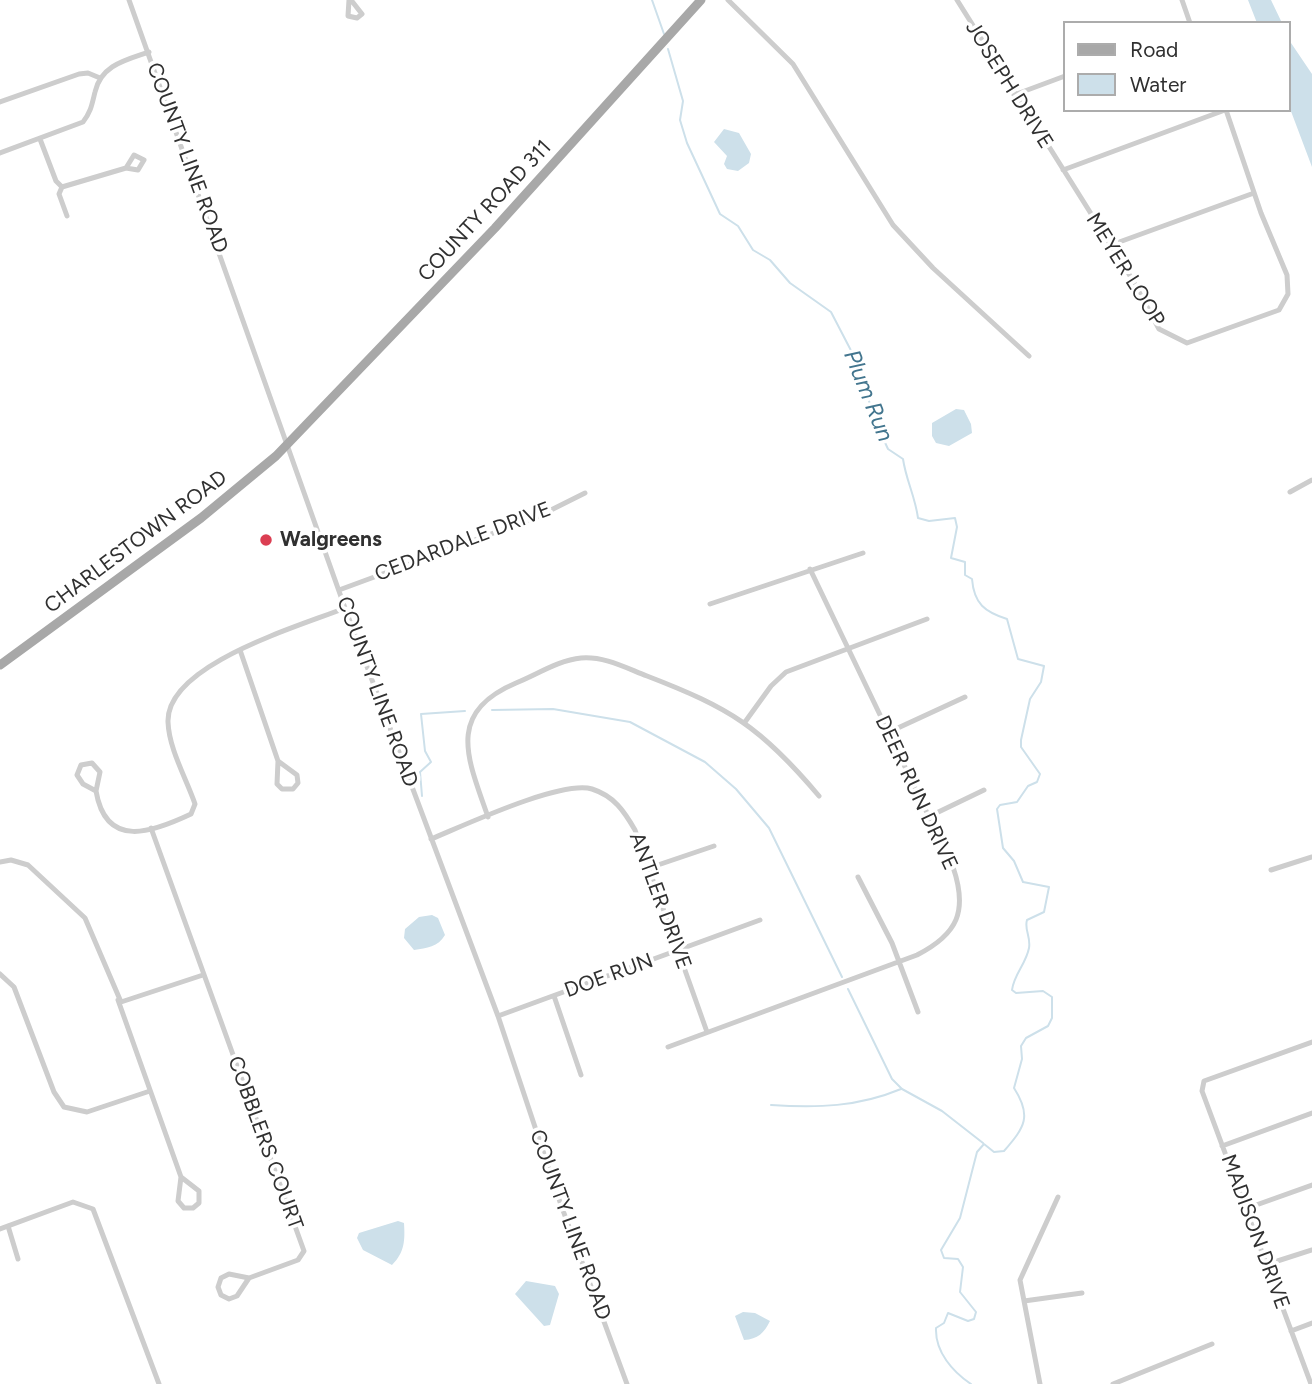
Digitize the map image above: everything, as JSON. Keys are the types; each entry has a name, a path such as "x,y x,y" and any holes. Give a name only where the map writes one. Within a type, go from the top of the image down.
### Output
{"main road":[{"name":"COUNTY ROAD 311","path":"288,441 495,228 701,0"},
{"name":"CHARLESTOWN ROAD","path":"0,665 201,518 259,472 288,441"}],"street":[{"name":"COUNTY LINE ROAD","path":"129,0 288,441 345,608 498,1016 561,1205 627,1384"},
{"path":"728,0 793,64 893,225 933,268 1029,356"},
{"name":"JOSEPH DRIVE","path":"957,0 1063,170"},
{"path":"1182,0 1189,21"},
{"path":"0,153 83,122 90,112 100,78 109,68 149,52"},
{"path":"0,102 79,74 88,73 100,78"},
{"path":"1014,95 1064,76"},
{"path":"1063,170 1221,112"},
{"name":"MEYER LOOP","path":"1063,170 1111,245 1159,329 1166,335 1187,343 1220,334 1279,310 1288,294 1287,275 1254,193 1227,112"},
{"path":"40,139 56,181 62,187"},
{"path":"62,187 126,168"},
{"path":"62,187 59,194 67,216"},
{"path":"1111,245 1254,193"},
{"path":"1290,492 1312,480"},
{"name":"CEDARDALE DRIVE","path":"339,590 537,517 585,493"},
{"path":"710,604 863,553"},
{"name":"DEER RUN DRIVE","path":"668,1047 900,962 943,939 953,927 960,906 960,892 953,867 810,569"},
{"path":"96,792 78,778 77,771 84,763 92,762 99,768 96,792 102,809 115,828 133,833 187,816 195,807 169,729 168,714 173,700 194,677 240,650 345,608"},
{"path":"745,722 771,686 786,672 927,618"},
{"path":"240,650 278,761 277,784 282,789 289,790 298,783 297,775 278,761"},
{"path":"488,817 467,753 469,726 477,709 502,690 573,659 597,658 699,696 745,722 772,742 819,796"},
{"path":"887,733 965,697"},
{"name":"ANTLER DRIVE","path":"431,839 565,788 591,789 606,795 624,810 649,868 707,1032"},
{"path":"928,817 984,790"},
{"name":"COBBLERS COURT","path":"151,828 304,1251 299,1260 249,1278 225,1276 218,1282 218,1291 225,1298 233,1298 249,1278"},
{"path":"649,868 714,846"},
{"path":"1271,870 1312,857"},
{"path":"0,862 11,860 28,865 85,918 94,934 181,1177 178,1201 184,1208 194,1207 201,1199 199,1191 181,1177"},
{"path":"858,877 900,962 918,1012"},
{"name":"DOE RUN","path":"498,1016 760,920"},
{"path":"0,974 15,987 54,1092 64,1107 87,1112 150,1091"},
{"path":"118,1000 127,1002 203,975"},
{"path":"554,996 581,1075"},
{"name":"MADISON DRIVE","path":"1311,1384 1202,1091 1204,1080 1312,1042"},
{"path":"1222,1146 1312,1113"},
{"path":"1245,1209 1312,1185"},
{"path":"1040,1384 1024,1301 1022,1272 1058,1197"},
{"path":"0,1229 73,1202 89,1205 100,1220 159,1384"},
{"path":"8,1226 18,1259"},
{"path":"1268,1264 1312,1250"},
{"path":"1024,1301 1082,1293"},
{"path":"1291,1331 1312,1324"},
{"path":"1113,1384 1125,1382 1212,1344"}],"water":[{"path":"1248,0 1271,0 1281,21 1256,21"},
{"path":"1291,43 1312,74 1312,167 1291,111"},
{"path":"724,129 739,133 751,154 749,163 738,171 727,169 724,164 727,156 714,142"},
{"path":"956,409 964,410 972,433 949,446 936,443 932,436 932,423"},
{"path":"432,915 438,918 445,935 428,948 414,950 404,938 405,929 419,917"},
{"path":"398,1221 404,1223 404,1240 400,1255 392,1265 363,1250 357,1238 359,1233"},
{"path":"526,1281 555,1286 559,1294 550,1325 544,1326 515,1294"},
{"path":"743,1312 755,1313 770,1321 760,1335 744,1340 735,1316"}],"waterway":[{"name":"Plum Run","path":"652,0 664,34"},
{"name":"Plum Run","path":"668,49 683,101 680,120 687,143 720,214 738,226 753,250 770,260 790,283 831,312 858,364 875,421 888,449 903,459 918,518 929,521 955,518 957,527 951,558 965,562 965,575 972,579 975,595 982,606 1007,619 1018,659 1044,666 1041,682 1030,699 1021,740 1021,747 1040,774 1037,782 1028,786 1017,802 1000,805 997,809 1003,848 1014,861 1023,882 1049,887 1044,912 1027,920 1029,948 1012,990 1016,993 1043,991 1052,997 1052,1018 1048,1026 1026,1038 1021,1046 1022,1059 1014,1088 1023,1106 1024,1121 1021,1128 1004,1151 994,1152 984,1144 977,1152 960,1218 941,1250 944,1258 958,1259 963,1267 960,1292 976,1312 974,1319 968,1321 948,1313 944,1323 936,1328 936,1337 946,1360 971,1384"},
{"path":"492,710 553,709 630,722 705,762 736,789 769,828 842,977"},
{"path":"422,796 420,772 431,762 425,751 421,714 465,711"},
{"path":"848,989 892,1079 902,1089 942,1111 983,1143"},
{"path":"771,1105 837,1105 869,1100 901,1089"}],"place":[{"name":"Walgreens","path":"266,540"}]}
